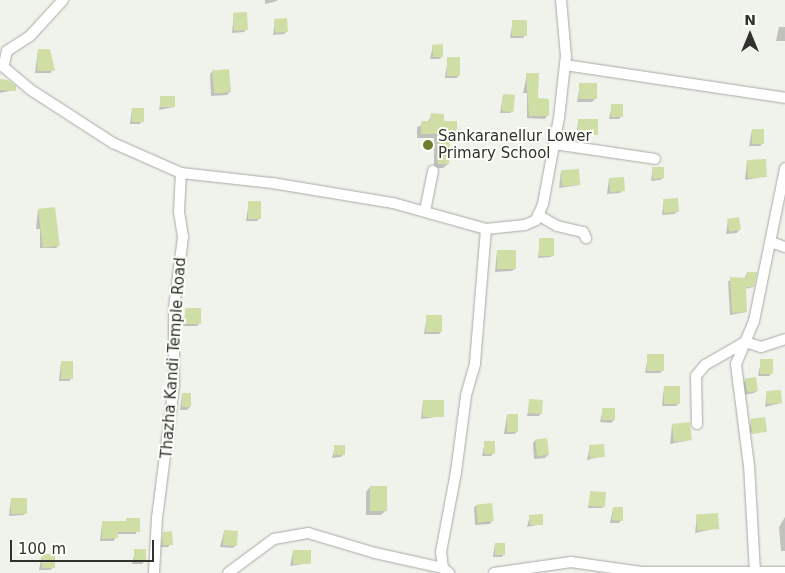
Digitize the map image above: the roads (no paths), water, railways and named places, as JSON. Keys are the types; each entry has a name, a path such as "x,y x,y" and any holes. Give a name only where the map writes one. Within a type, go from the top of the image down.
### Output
{"street":[{"path":"63,0 30,36 7,51 2,64 31,90 113,143 182,173 272,183 425,211 486,229 525,225 536,220 538,215 554,144 565,65 561,0"},
{"path":"565,65 785,98"},
{"path":"554,144 655,159"},
{"path":"755,572 749,466 736,364 754,321 785,168"},
{"path":"425,211 433,171"},
{"name":"Thazha Kandi Temple Road","path":"154,573 157,518 174,385 174,308 183,237 179,211 182,173"},
{"path":"538,215 558,226 583,232 586,238"},
{"path":"228,573 274,539 308,533 375,553 446,570 441,552 456,472 466,396 475,364 486,229"},
{"path":"771,242 785,247"},
{"path":"697,424 696,376 716,356 745,342 761,346 785,338"},
{"path":"494,573 571,562 641,572 785,572"}],"place":[{"name":"Sankaranellur Lower Primary School","path":"428,145"}]}
